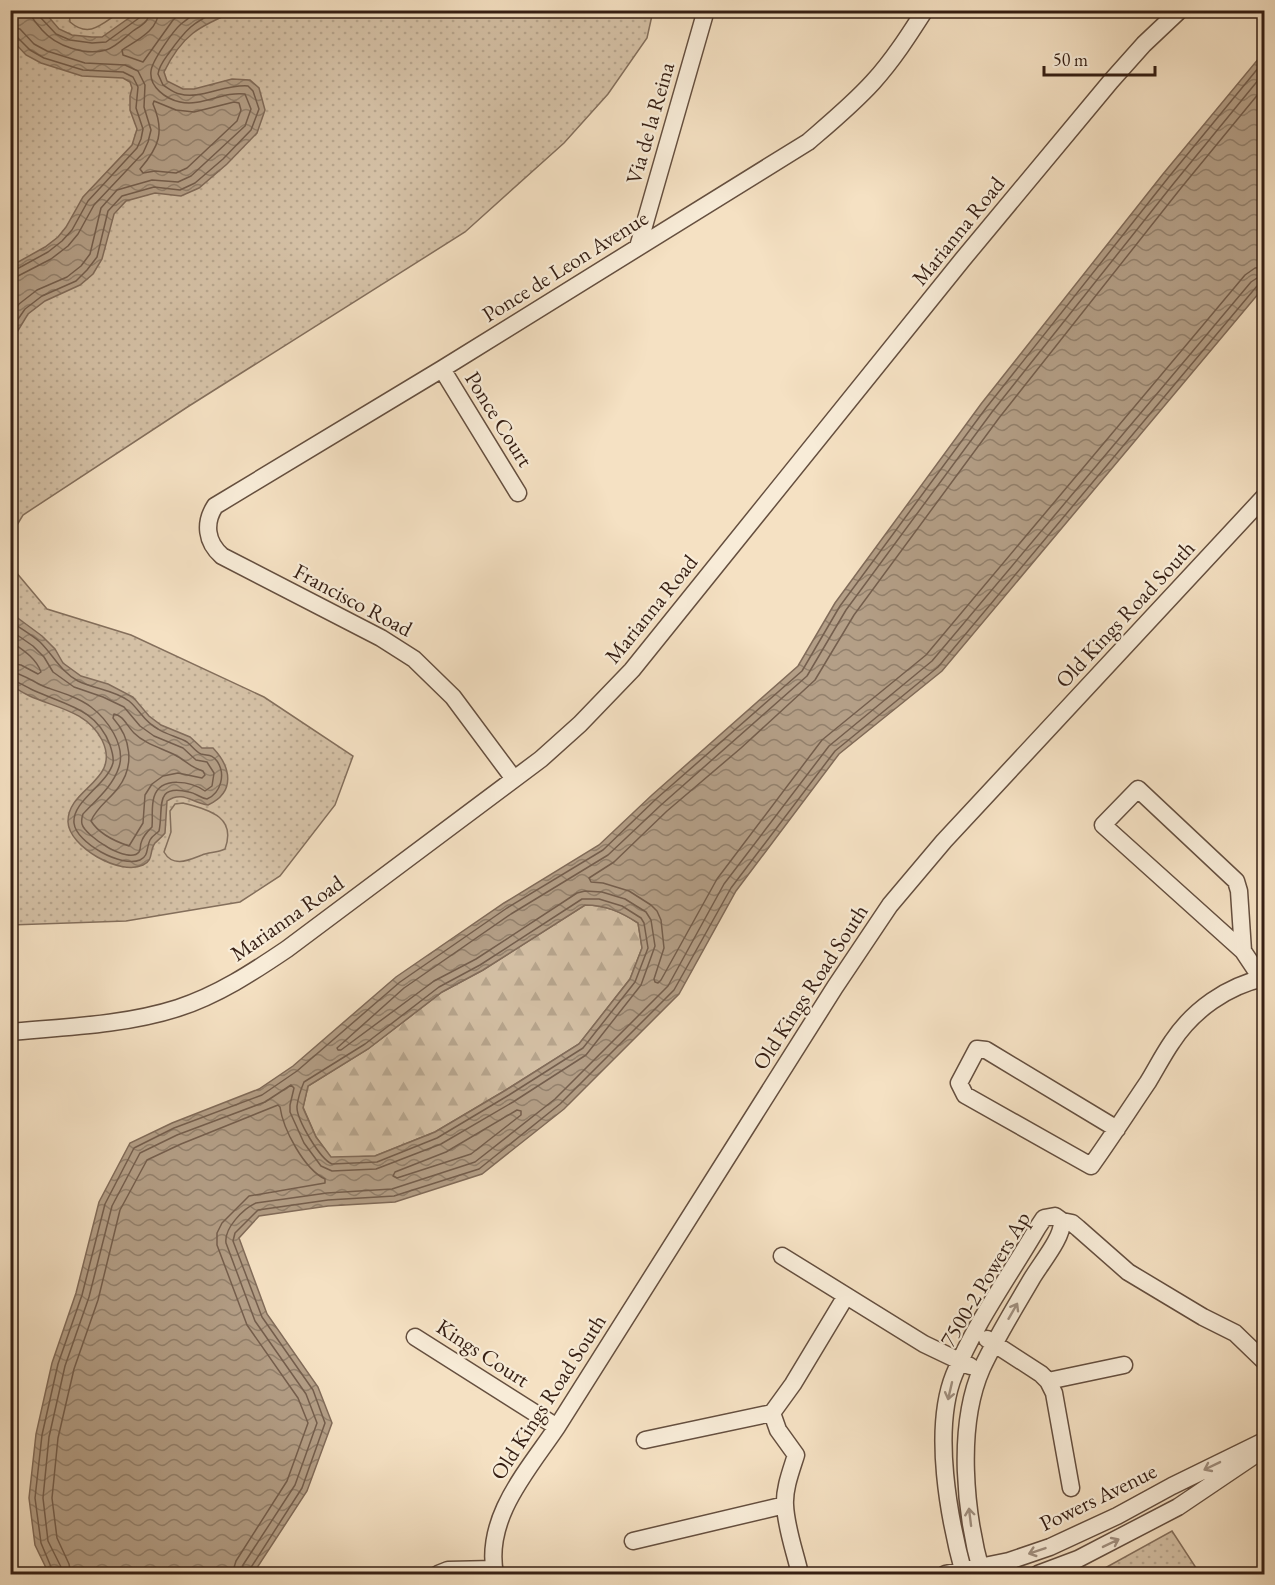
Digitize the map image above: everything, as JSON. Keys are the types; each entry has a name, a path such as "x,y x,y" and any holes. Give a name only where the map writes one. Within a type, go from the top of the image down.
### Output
{"street":[{"name":"Via de la Reina","path":"638,247 706,10"},
{"name":"Ponce de Leon Avenue","path":"207,531 210,514 215,506 442,369 808,142 836,119 874,81 897,53 926,10"},
{"name":"Marianna Road","path":"10,1032 104,1023 152,1015 178,1008 218,991 286,949 541,759 580,724 632,670 949,277 1111,81 1144,44 1180,10"},
{"name":"Ponce Court","path":"442,369 518,493"},
{"name":"Old Kings Road South","path":"438,1575 448,1570 494,1572 494,1541 500,1515 513,1491 557,1427 829,996 890,905 952,832 1264,497"},
{"name":"Francisco Road","path":"207,531 216,551 222,556 381,638 414,659 453,697 514,779"},
{"path":"1243,951 1239,891 1236,881 1138,789 1103,825 1243,951 1255,969 1264,977"},
{"path":"1117,1129 986,1050 977,1049 959,1083 965,1095 1091,1166 1117,1129 1185,1024 1197,1012 1227,991 1248,981 1264,977"},
{"name":"7500-2 Powers Ap","path":"963,1573 951,1519 944,1456 944,1422 951,1387 976,1332 1044,1218 1055,1216 1062,1221 1061,1232 994,1344 981,1372 968,1425 966,1448 968,1503 981,1571"},
{"path":"1062,1221 1072,1223 1128,1272 1203,1317 1235,1333 1264,1361"},
{"path":"782,1256 924,1344 981,1372"},
{"path":"645,1440 772,1413 793,1384 846,1296"},
{"path":"976,1332 1041,1374 1048,1381 1054,1394 1071,1488"},
{"name":"Kings Court","path":"415,1336 557,1427"},
{"path":"1048,1381 1124,1365"},
{"path":"772,1413 778,1430 796,1455 785,1505 800,1575"},
{"name":"Powers Avenue","path":"945,1575 981,1571 1050,1547 1117,1516 1264,1441"},
{"name":"Powers Avenue","path":"1038,1575 1078,1559 1178,1507 1264,1448"},
{"path":"633,1540 785,1505"}],"green space":[{"path":"69,10 122,11 97,27 84,29 70,22"},
{"path":"11,11 653,11 647,38 608,94 564,143 465,232 189,406 23,515 11,535"},
{"path":"10,565 47,609 131,635 264,697 353,756 335,805 280,876 240,902 126,921 11,925"},
{"path":"183,803 202,808 218,816 224,822 228,838 225,849 182,861 168,857 164,852 171,832 170,811 175,804"},
{"path":"585,905 613,910 638,923 642,948 630,979 579,1044 435,1132 375,1156 331,1158 316,1137 303,1107 308,1086 368,1049 442,992 483,970"},
{"path":"1172,1531 1200,1574 1092,1574 1096,1573"}],"water":[{"path":"11,10 40,11 47,15 59,29 72,35 92,37 102,37 139,11 236,11 193,33 178,49 164,72 167,81 183,89 194,89 232,79 250,80 259,88 265,110 257,133 227,164 199,188 181,196 155,193 126,201 114,214 102,259 93,274 80,285 45,301 28,314 11,342 11,266 58,237 83,197 132,145 137,129 130,110 132,88 130,82 123,78 82,76 41,63 26,55 11,39"},
{"path":"1264,52 1264,287 942,671 839,754 736,891 679,994 564,1109 482,1174 395,1202 328,1206 259,1216 239,1238 267,1314 318,1387 332,1423 307,1491 253,1574 49,1574 35,1545 29,1498 36,1434 52,1363 76,1293 99,1202 130,1143 172,1123 259,1089 293,1066 396,977 504,903 599,845 798,666 835,603 981,404 1163,174","holes":["585,905 613,910 638,923 642,948 630,979 579,1044 435,1132 375,1156 331,1157 316,1137 303,1108 308,1086 368,1049 442,992 483,970"]},
{"path":"11,613 42,636 55,649 63,663 81,676 108,684 133,697 149,716 161,725 190,737 202,748 213,748 224,763 227,771 227,786 217,800 208,805 183,797 167,801 165,833 153,846 149,861 143,865 133,867 109,863 86,849 71,831 68,822 70,810 100,775 105,765 106,754 102,740 94,728 83,719 72,712 34,698 11,684"}]}
